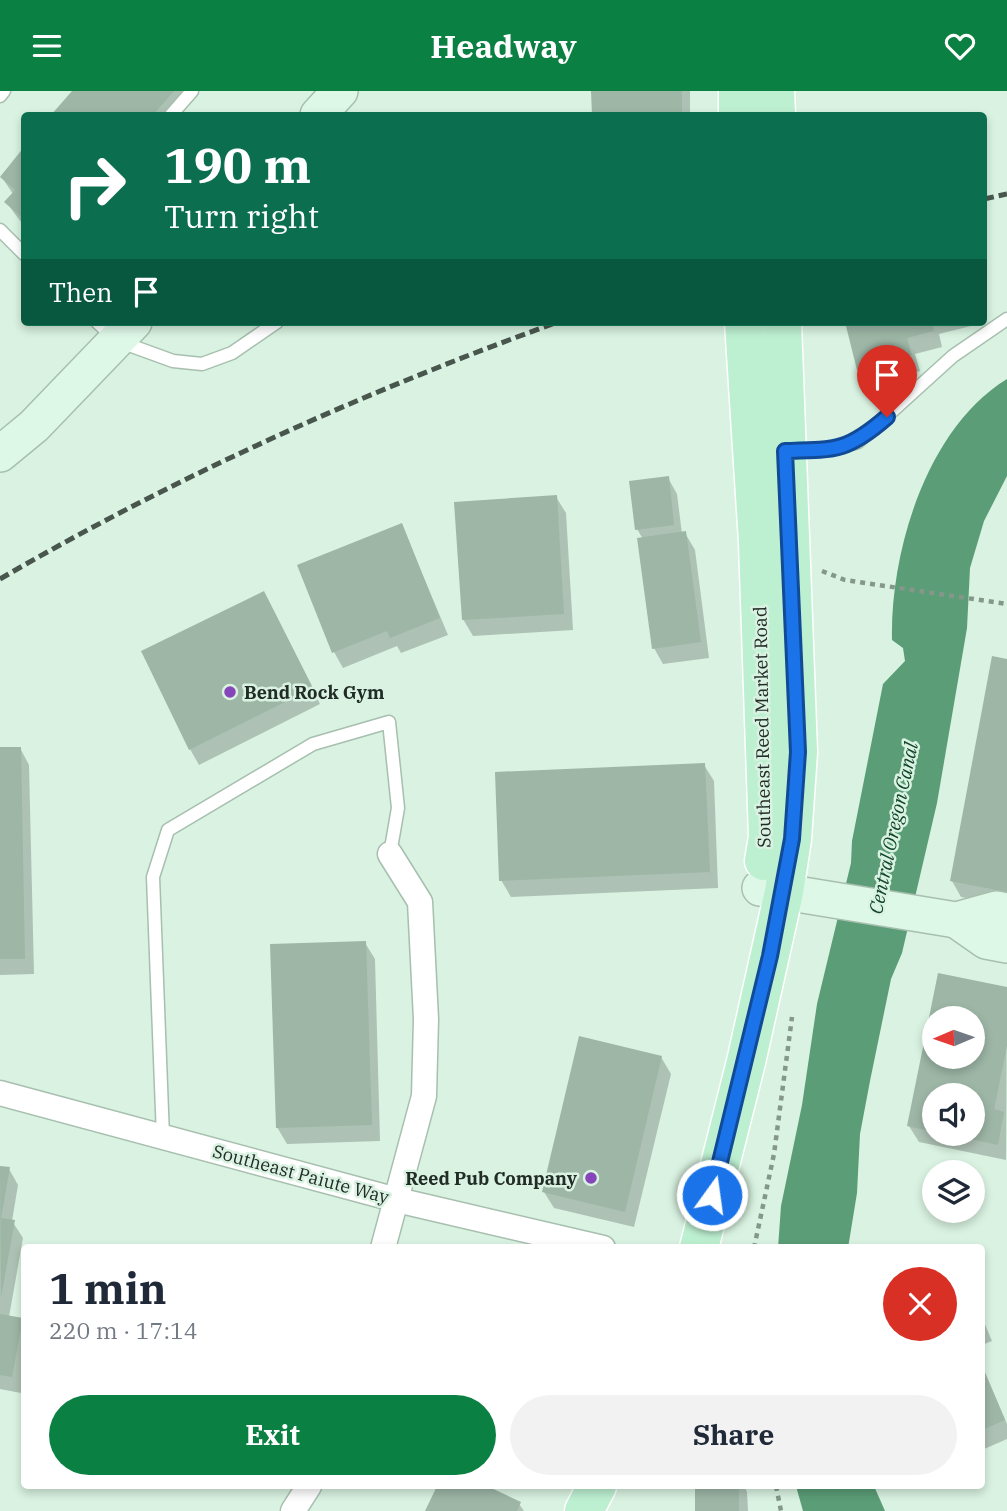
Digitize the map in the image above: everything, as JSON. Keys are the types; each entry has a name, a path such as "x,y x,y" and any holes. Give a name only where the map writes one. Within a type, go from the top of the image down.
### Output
{"main road":[{"path":"738,91 738,112"},
{"path":"775,91 776,112"},
{"name":"Southeast Reed Market Road","path":"700,1244 746,1062 772,890 758,542 744,326"},
{"name":"Southeast Reed Market Road","path":"676,1244 722,1061 772,890 792,839 798,752 782,326"},
{"path":"584,1511 595,1489"},
{"path":"609,1511 620,1489"}],"street":[{"path":"321,112 340,91"},
{"path":"0,454 34,426 116,328"},
{"path":"384,1244 424,1096 426,1019 421,902 390,854"},
{"path":"772,890 956,920 996,909 1007,911"},
{"path":"956,920 986,941 1007,945"},
{"name":"Southeast Paiute Way","path":"0,1093 397,1200 586,1244"},
{"path":"293,1511 307,1489"}],"lane":[{"path":"0,96 4,91"},
{"path":"174,112 192,91"},
{"path":"0,230 21,251"},
{"path":"785,451 831,450 858,442 953,356 1007,319"},
{"path":"116,328 173,361 202,364 232,353 271,326"},
{"path":"163,1137 153,877 168,830 313,744 389,722 398,808 390,854"}],"path":[{"path":"845,580 1007,604"},
{"path":"755,1244 774,1154 792,1014"},
{"path":"777,1489 781,1511"}],"water":[{"name":"Central Oregon Canal","path":"1007,379 1007,476 984,521 970,568 967,628 937,803 902,953 891,979 870,1081 860,1134 857,1193 849,1244 778,1244 781,1206 802,1105 817,1004 851,863 852,841 883,684 905,661 903,648 892,640 893,605 906,531 935,460 955,428 979,401"},
{"path":"797,1489 875,1489 885,1511 803,1511"}],"building":[{"path":"72,91 174,91 156,112 54,112"},
{"path":"591,91 682,91 682,112 592,112"},
{"path":"21,151 21,216 4,202 15,190 0,177"},
{"path":"846,326 933,326 934,331 907,338 912,355 857,370"},
{"path":"669,476 674,525 635,530 629,481"},
{"path":"557,495 564,614 462,620 454,502"},
{"path":"402,523 440,618 390,638 387,631 332,653 297,565"},
{"path":"686,531 701,642 652,649 637,538"},
{"path":"264,591 313,688 189,750 141,651"},
{"path":"992,656 1007,659 1007,892 950,881"},
{"path":"0,747 21,747 25,959 0,959"},
{"path":"705,763 710,872 499,881 495,772"},
{"path":"366,941 372,1125 276,1128 270,944"},
{"path":"938,973 1007,987 1007,1046 994,1109 1004,1112 998,1145 985,1142 985,1083 922,1083 922,1129 907,1126 922,1052 922,1069 985,1069 985,1006 931,1006"},
{"path":"579,1036 662,1056 625,1212 542,1192"},
{"path":"0,1166 10,1167 1,1218 15,1220 1,1297"},
{"path":"0,1314 21,1318 12,1377 0,1375"},
{"path":"985,1373 1005,1420 985,1429"},
{"path":"436,1489 493,1489 521,1502 517,1511 425,1511"},
{"path":"695,1489 739,1489 739,1511 695,1511"}],"railway":[{"path":"987,198 1007,194"},
{"path":"0,579 135,505 273,438 415,377 547,326"}],"place":[{"name":"Bend Rock Gym","path":"230,692"},
{"name":"Reed Pub Company","path":"591,1178"}],"route":[{"path":"712,1195 770,956 792,839 798,752 785,451 831,450 858,442 887,417"}]}
